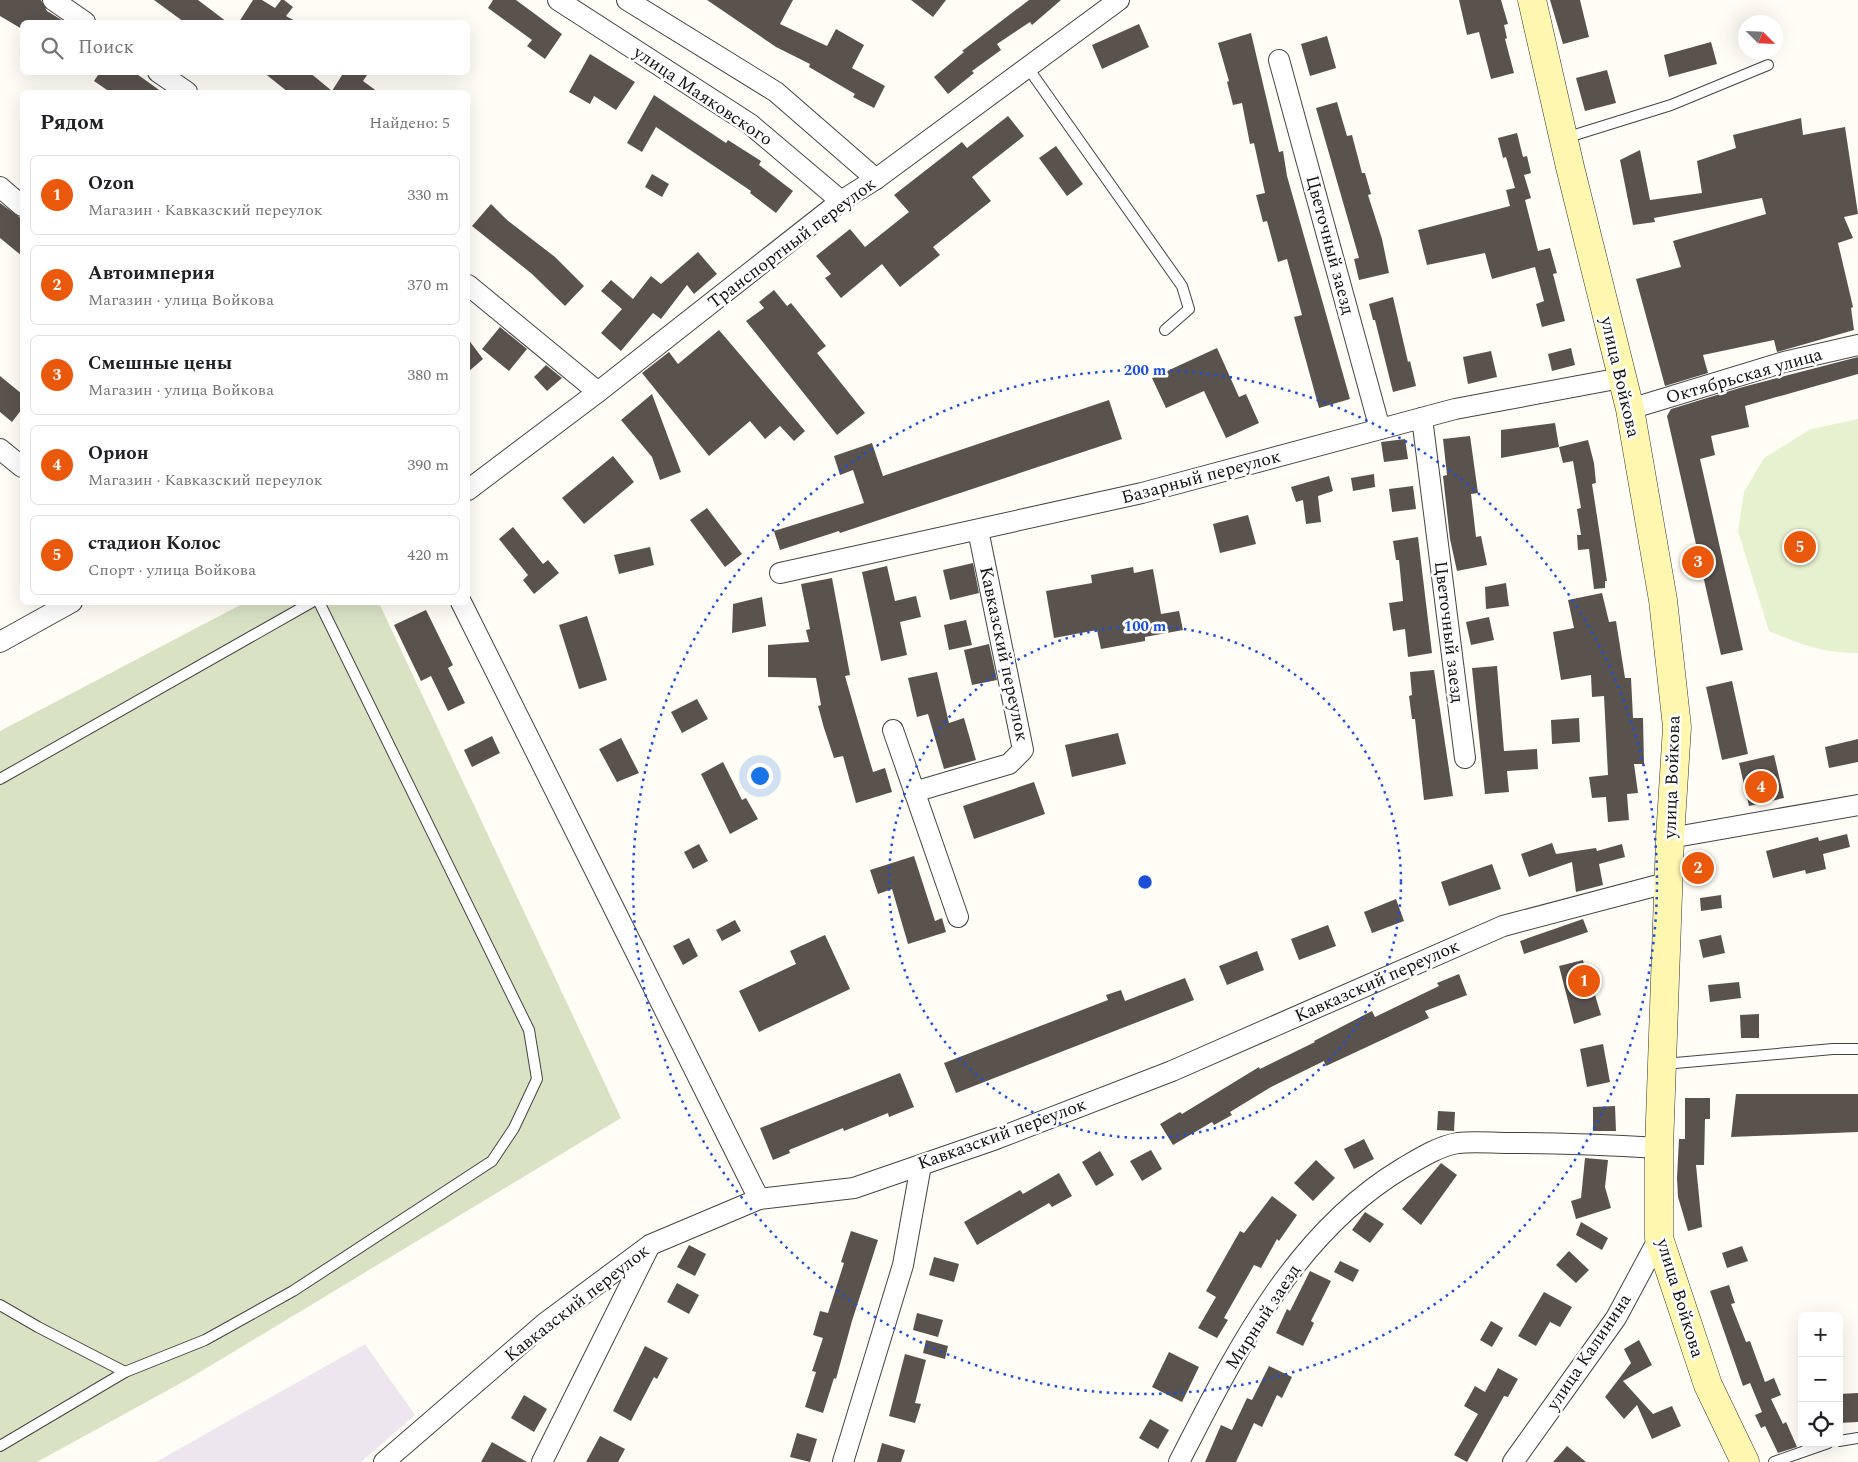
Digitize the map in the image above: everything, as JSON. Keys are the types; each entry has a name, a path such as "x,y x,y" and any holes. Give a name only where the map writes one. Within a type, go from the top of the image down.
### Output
{"street":[{"path":"53,0 82,20"},
{"name":"улица Маяковского","path":"558,0 750,124 841,202"},
{"path":"627,0 776,92 876,179"},
{"name":"Транспортный переулок","path":"470,488 598,392 841,202 876,179 1119,0"},
{"name":"улица Войкова","path":"1532,0 1630,410 1663,600 1677,727 1670,838 1670,882 1659,1148 1659,1238 1708,1385 1744,1462"},
{"name":"Цветочный заезд","path":"1280,60 1380,429"},
{"path":"162,75 184,90"},
{"path":"0,187 20,204"},
{"path":"470,287 598,392"},
{"name":"Октябрьская улица","path":"1630,410 1784,362 1858,345"},
{"name":"Базарный переулок","path":"780,573 1142,493 1455,409 1621,378"},
{"name":"Цветочный заезд","path":"1422,418 1465,758"},
{"path":"0,449 20,465"},
{"name":"Кавказский переулок","path":"914,792 1009,764 1023,750 978,530"},
{"path":"0,642 67,605"},
{"path":"462,605 759,1199"},
{"path":"893,730 958,917"},
{"path":"1670,838 1858,805"},
{"name":"Кавказский переулок","path":"384,1462 545,1323 650,1244 759,1199 854,1188 996,1139 1172,1070 1503,926 1670,882"},
{"name":"Мирный заезд","path":"1179,1462 1260,1316 1289,1272 1327,1229 1362,1196 1392,1174 1424,1155 1458,1143 1560,1143 1659,1148"},
{"path":"843,1462 903,1265 921,1164"},
{"name":"улица Калинина","path":"1512,1462 1616,1318 1659,1238"},
{"path":"542,1462 650,1244"}],"lane":[{"path":"1564,138 1671,105 1768,65"},
{"path":"1028,68 1182,286 1188,310 1165,330"},
{"path":"0,778 307,605"},
{"path":"0,1446 125,1372 206,1340 293,1291 492,1161 514,1128 537,1079 530,1030 320,605"},
{"path":"1662,1064 1833,1049 1858,1049"},
{"path":"0,1305 125,1372"},
{"path":"1843,1440 1858,1438"},
{"path":"1774,1462 1812,1447"}],"shaded area":[{"path":"365,1344 415,1415 361,1462 156,1462"}],"green space":[{"path":"1858,419 1858,653 1846,653 1812,647 1769,631 1738,531 1744,492 1764,458 1811,429"},
{"path":"240,605 380,605 621,1118 190,1378 37,1462 0,1462 0,731"}],"building":[{"path":"0,0 41,0 47,11 62,20 20,20 20,28 0,16"},
{"path":"154,0 198,0 224,20 181,20"},
{"path":"253,0 262,0 275,8 281,0 284,0 293,7 286,16 293,20 240,20"},
{"path":"493,0 516,0 562,34 545,59 527,46 532,40 488,8"},
{"path":"707,0 793,0 780,24 827,46 836,29 864,45 852,68 885,86 874,108 853,97 855,94 809,67 810,64 776,47"},
{"path":"911,0 946,0 933,17"},
{"path":"1029,0 1061,0 1032,25 1030,22 997,44 1001,50 972,71 974,73 948,94 934,77 964,52 962,51"},
{"path":"1459,0 1501,0 1508,24 1504,25 1507,38 1505,39 1514,73 1491,79 1479,32 1467,35"},
{"path":"1550,0 1580,0 1589,37 1563,44"},
{"path":"1139,24 1149,47 1102,69 1092,45"},
{"path":"1251,33 1279,152 1283,151 1287,176 1350,399 1319,408 1294,317 1302,315 1287,259 1278,262 1267,221 1263,222 1256,195 1265,193 1254,143 1250,144 1242,103 1233,105 1227,82 1229,81 1218,43"},
{"path":"1327,36 1336,68 1310,76 1301,44"},
{"path":"1711,42 1717,64 1669,77 1664,55"},
{"path":"590,54 635,82 616,110 594,96 590,104 569,92"},
{"path":"1607,70 1616,103 1585,111 1576,78"},
{"path":"98,75 138,75 159,90 107,90 94,81"},
{"path":"267,75 313,75 331,90 286,90"},
{"path":"342,75 367,75 363,81 375,90 333,90"},
{"path":"654,95 726,143 728,140 761,161 759,165 793,191 776,213 750,193 751,191 656,127 642,152 627,143"},
{"path":"1337,102 1347,136 1352,135 1362,173 1365,173 1371,194 1368,195 1382,239 1389,273 1359,280 1354,259 1359,258 1316,108"},
{"path":"1008,116 1024,136 972,177 991,201 933,247 940,255 900,287 882,264 841,298 825,278 831,274 816,256 850,229 865,247 909,212 894,195 962,142 967,148"},
{"path":"1801,118 1803,135 1845,127 1858,214 1844,217 1853,238 1838,243 1853,307 1851,308 1854,330 1777,352 1774,340 1703,355 1708,373 1665,386 1636,279 1681,267 1673,241 1766,214 1762,198 1654,218 1655,222 1633,225 1620,160 1640,150 1650,200 1702,193 1697,161 1736,148 1733,135"},
{"path":"1517,133 1523,157 1527,156 1531,173 1524,175 1531,198 1525,200 1538,251 1550,248 1557,273 1553,274 1565,321 1542,327 1536,304 1544,301 1535,267 1492,279 1485,253 1427,265 1418,230 1510,206 1506,190 1515,188 1506,157 1503,158 1498,138"},
{"path":"1056,146 1083,184 1067,196 1039,158"},
{"path":"652,174 669,184 662,197 645,187"},
{"path":"0,203 20,218 20,254 0,238"},
{"path":"491,204 507,220 555,257 584,286 565,306 532,274 472,226"},
{"path":"698,252 717,274 694,294 687,285 661,319 653,313 621,351 601,333 622,309 601,291 611,280 633,299 651,276 661,284"},
{"path":"774,290 787,306 791,303 826,346 817,353 865,413 837,435 746,321 764,308 759,302"},
{"path":"1393,297 1408,362 1410,361 1416,386 1393,392 1375,320 1373,320 1369,304"},
{"path":"500,327 527,349 509,371 482,349"},
{"path":"719,330 805,431 794,441 780,426 765,439 750,421 709,456 642,373 669,352 678,364"},
{"path":"470,342 483,359 470,370"},
{"path":"1217,348 1239,397 1246,394 1259,423 1226,438 1204,391 1166,408 1152,378"},
{"path":"1571,348 1575,365 1552,371 1548,354"},
{"path":"1491,351 1497,377 1468,384 1463,357"},
{"path":"1858,357 1858,374 1745,406 1749,427 1711,436 1715,455 1700,459 1743,650 1721,655 1667,416 1671,409 1743,387"},
{"path":"546,365 562,378 547,391 534,377"},
{"path":"0,376 20,392 20,412 12,422 0,412"},
{"path":"652,394 681,472 660,480 652,457 621,420"},
{"path":"1109,400 1122,439 840,533 839,531 780,550 774,531 864,503 853,470 840,475 834,456 872,443 883,476"},
{"path":"1555,423 1559,447 1501,458 1501,430"},
{"path":"1470,436 1478,493 1471,494 1476,537 1481,536 1487,565 1457,571 1450,539 1443,476 1447,475 1443,439"},
{"path":"1405,439 1408,459 1384,462 1381,442"},
{"path":"1588,440 1594,463 1596,483 1592,484 1607,581 1605,581 1605,588 1594,589 1589,549 1578,550 1577,535 1581,535 1577,509 1581,508 1573,461 1563,463 1559,447"},
{"path":"613,456 634,482 584,524 562,498"},
{"path":"1374,474 1375,487 1353,491 1351,478"},
{"path":"1329,476 1333,491 1318,496 1321,522 1306,524 1303,500 1296,502 1291,487"},
{"path":"1413,486 1416,509 1392,512 1389,489"},
{"path":"707,508 742,554 725,567 690,520"},
{"path":"1248,515 1256,544 1220,553 1213,524"},
{"path":"513,527 543,564 548,560 559,573 534,594 523,580 528,575 499,539"},
{"path":"1418,537 1432,653 1408,657 1405,629 1393,631 1389,603 1403,601 1399,560 1396,560 1393,541"},
{"path":"650,547 654,565 619,574 614,555"},
{"path":"973,563 979,593 950,600 943,570"},
{"path":"887,566 895,601 916,596 921,617 900,622 907,655 881,661 862,572"},
{"path":"1133,567 1134,573 1153,569 1161,614 1179,611 1183,630 1145,637 1145,641 1101,649 1097,630 1054,638 1046,591 1092,583 1091,575"},
{"path":"832,578 850,675 845,676 873,772 885,768 892,792 856,803 843,756 834,758 824,728 818,706 821,705 816,678 768,677 768,645 809,642 806,630 810,629 801,584"},
{"path":"1506,583 1509,606 1486,609 1485,587"},
{"path":"1602,593 1609,622 1616,621 1625,678 1631,678 1633,718 1643,718 1644,764 1634,764 1638,793 1627,794 1629,820 1608,822 1606,797 1592,798 1589,777 1608,775 1604,696 1592,697 1591,675 1561,680 1553,632 1574,628 1568,600"},
{"path":"762,597 766,626 732,633 733,604"},
{"path":"426,610 453,665 448,668 465,703 448,711 431,676 421,681 394,625"},
{"path":"587,616 607,680 579,689 559,625"},
{"path":"1489,617 1494,640 1471,645 1466,622"},
{"path":"966,620 972,645 949,650 944,625"},
{"path":"989,644 997,680 972,685 964,650"},
{"path":"1497,666 1504,751 1537,749 1538,769 1507,771 1509,792 1485,794 1472,668"},
{"path":"1434,670 1453,796 1424,800 1415,719 1412,719 1409,696 1412,695 1410,672"},
{"path":"937,672 949,723 964,718 976,760 944,769 928,714 917,717 908,678"},
{"path":"1732,681 1748,754 1722,760 1706,687"},
{"path":"697,699 708,719 682,733 671,712"},
{"path":"1579,718 1580,742 1552,744 1551,720"},
{"path":"1118,733 1126,764 1072,777 1065,745"},
{"path":"492,736 500,753 472,767 464,750"},
{"path":"621,738 639,773 617,782 599,749"},
{"path":"1858,739 1858,762 1829,768 1825,747"},
{"path":"1774,755 1784,798 1749,806 1739,763"},
{"path":"723,762 742,800 746,798 758,819 730,834 701,774"},
{"path":"1034,782 1045,814 974,839 963,806"},
{"path":"1847,834 1850,847 1823,854 1826,869 1806,874 1805,870 1773,878 1766,851 1818,837 1819,841"},
{"path":"1552,843 1556,854 1596,848 1597,851 1622,844 1625,857 1599,864 1603,885 1576,892 1572,862 1529,877 1521,854"},
{"path":"699,844 708,861 693,869 684,852"},
{"path":"914,856 935,921 942,918 946,932 908,944 892,889 878,894 870,870"},
{"path":"1492,864 1501,889 1449,906 1441,882"},
{"path":"1721,895 1722,908 1701,911 1700,898"},
{"path":"1396,899 1404,921 1372,933 1364,912"},
{"path":"1583,919 1588,932 1524,954 1520,941"},
{"path":"735,920 741,931 722,941 716,930"},
{"path":"1328,925 1336,946 1299,960 1291,939"},
{"path":"825,935 850,989 759,1032 739,991 796,964 790,951"},
{"path":"1721,935 1725,953 1703,958 1699,940"},
{"path":"689,938 698,956 683,965 673,946"},
{"path":"1257,951 1264,970 1227,985 1219,966"},
{"path":"1583,960 1592,996 1595,995 1601,1015 1574,1024 1559,966"},
{"path":"1459,974 1467,995 1425,1011 1429,1018 1326,1066 1324,1061 1271,1087 1230,1112 1232,1115 1214,1125 1212,1122 1173,1145 1160,1124 1180,1112 1182,1114 1259,1067 1260,1069 1315,1042 1372,1011 1375,1017 1439,986 1437,983"},
{"path":"1185,978 1194,1000 956,1093 944,1063 1108,1000 1106,995 1121,990 1125,1001"},
{"path":"1739,982 1741,998 1710,1002 1708,985"},
{"path":"1759,1014 1759,1038 1741,1038 1740,1015"},
{"path":"1603,1044 1610,1082 1587,1087 1580,1049"},
{"path":"900,1073 914,1107 889,1117 888,1113 844,1131 843,1128 789,1150 790,1153 773,1160 760,1128"},
{"path":"1736,1094 1858,1094 1858,1132 1731,1137"},
{"path":"1685,1098 1710,1098 1710,1119 1705,1119 1704,1165 1696,1165 1702,1227 1688,1231 1678,1197 1677,1178 1679,1139 1685,1139"},
{"path":"1615,1106 1616,1131 1593,1131 1593,1107"},
{"path":"1438,1111 1455,1112 1454,1131 1437,1130"},
{"path":"1364,1139 1374,1159 1354,1169 1344,1149"},
{"path":"1151,1150 1162,1169 1142,1181 1130,1161"},
{"path":"1100,1151 1114,1175 1096,1186 1082,1162"},
{"path":"1585,1158 1608,1160 1605,1187 1611,1208 1576,1219 1571,1201 1581,1198"},
{"path":"1316,1160 1335,1178 1313,1201 1294,1183"},
{"path":"1441,1163 1457,1175 1421,1225 1402,1209"},
{"path":"1059,1173 1072,1196 1052,1207 1049,1203 977,1245 964,1222 1020,1190 1023,1194"},
{"path":"1272,1196 1297,1215 1279,1241 1277,1239 1261,1268 1254,1265 1224,1318 1228,1320 1217,1338 1198,1328 1216,1297 1206,1291 1240,1231 1244,1233"},
{"path":"1365,1212 1384,1224 1370,1243 1352,1230"},
{"path":"1581,1222 1608,1238 1602,1250 1576,1235"},
{"path":"851,1231 878,1240 836,1379 834,1378 823,1413 805,1407 816,1372 812,1371 823,1338 813,1335 820,1311 828,1313 844,1263 841,1262"},
{"path":"689,1245 706,1254 695,1276 677,1267"},
{"path":"1742,1246 1748,1261 1727,1268 1722,1253"},
{"path":"1569,1251 1589,1270 1576,1283 1556,1265"},
{"path":"934,1257 959,1264 954,1282 929,1275"},
{"path":"1340,1261 1359,1270 1353,1282 1334,1272"},
{"path":"1310,1271 1331,1281 1311,1321 1314,1323 1303,1346 1276,1333 1287,1309 1290,1311"},
{"path":"677,1283 699,1295 689,1314 667,1302"},
{"path":"1729,1285 1735,1303 1731,1304 1746,1342 1750,1341 1765,1382 1774,1378 1781,1395 1771,1399 1783,1424 1786,1422 1797,1447 1778,1453 1765,1426 1761,1428 1755,1415 1762,1412 1750,1383 1743,1386 1710,1291"},
{"path":"1544,1292 1572,1307 1560,1327 1550,1322 1536,1346 1518,1336"},
{"path":"917,1313 943,1320 938,1337 913,1330"},
{"path":"1491,1321 1503,1328 1492,1347 1480,1340"},
{"path":"926,1340 948,1346 945,1359 923,1353"},
{"path":"1639,1340 1652,1365 1623,1381 1653,1414 1672,1406 1681,1426 1652,1439 1637,1405 1624,1419 1605,1397 1631,1363 1624,1349"},
{"path":"645,1346 668,1358 657,1379 654,1377 631,1421 613,1411"},
{"path":"1169,1352 1199,1367 1182,1402 1152,1387"},
{"path":"905,1354 926,1360 915,1403 921,1404 915,1423 889,1416"},
{"path":"1269,1366 1292,1377 1282,1398 1277,1395 1262,1427 1254,1423 1236,1462 1205,1462 1221,1425 1232,1430 1247,1398 1252,1400"},
{"path":"1498,1368 1518,1379 1508,1397 1504,1396 1467,1462 1454,1455 1478,1414 1464,1406 1475,1386 1485,1392"},
{"path":"1858,1393 1858,1422 1843,1423 1843,1394"},
{"path":"524,1395 547,1409 534,1432 511,1418"},
{"path":"1150,1419 1169,1430 1158,1449 1139,1438"},
{"path":"797,1433 817,1439 810,1462 790,1457"},
{"path":"600,1436 625,1449 618,1462 586,1462"},
{"path":"492,1442 527,1462 481,1462"},
{"path":"882,1443 905,1450 901,1462 877,1462"},
{"path":"1567,1446 1586,1462 1553,1462"}],"place":[{"name":"стадион Колос","path":"1800,547"},
{"name":"Смешные цены","path":"1698,562"},
{"name":"Орион","path":"1761,787"},
{"name":"Автоимперия","path":"1698,868"},
{"name":"Ozon","path":"1584,981"}]}
